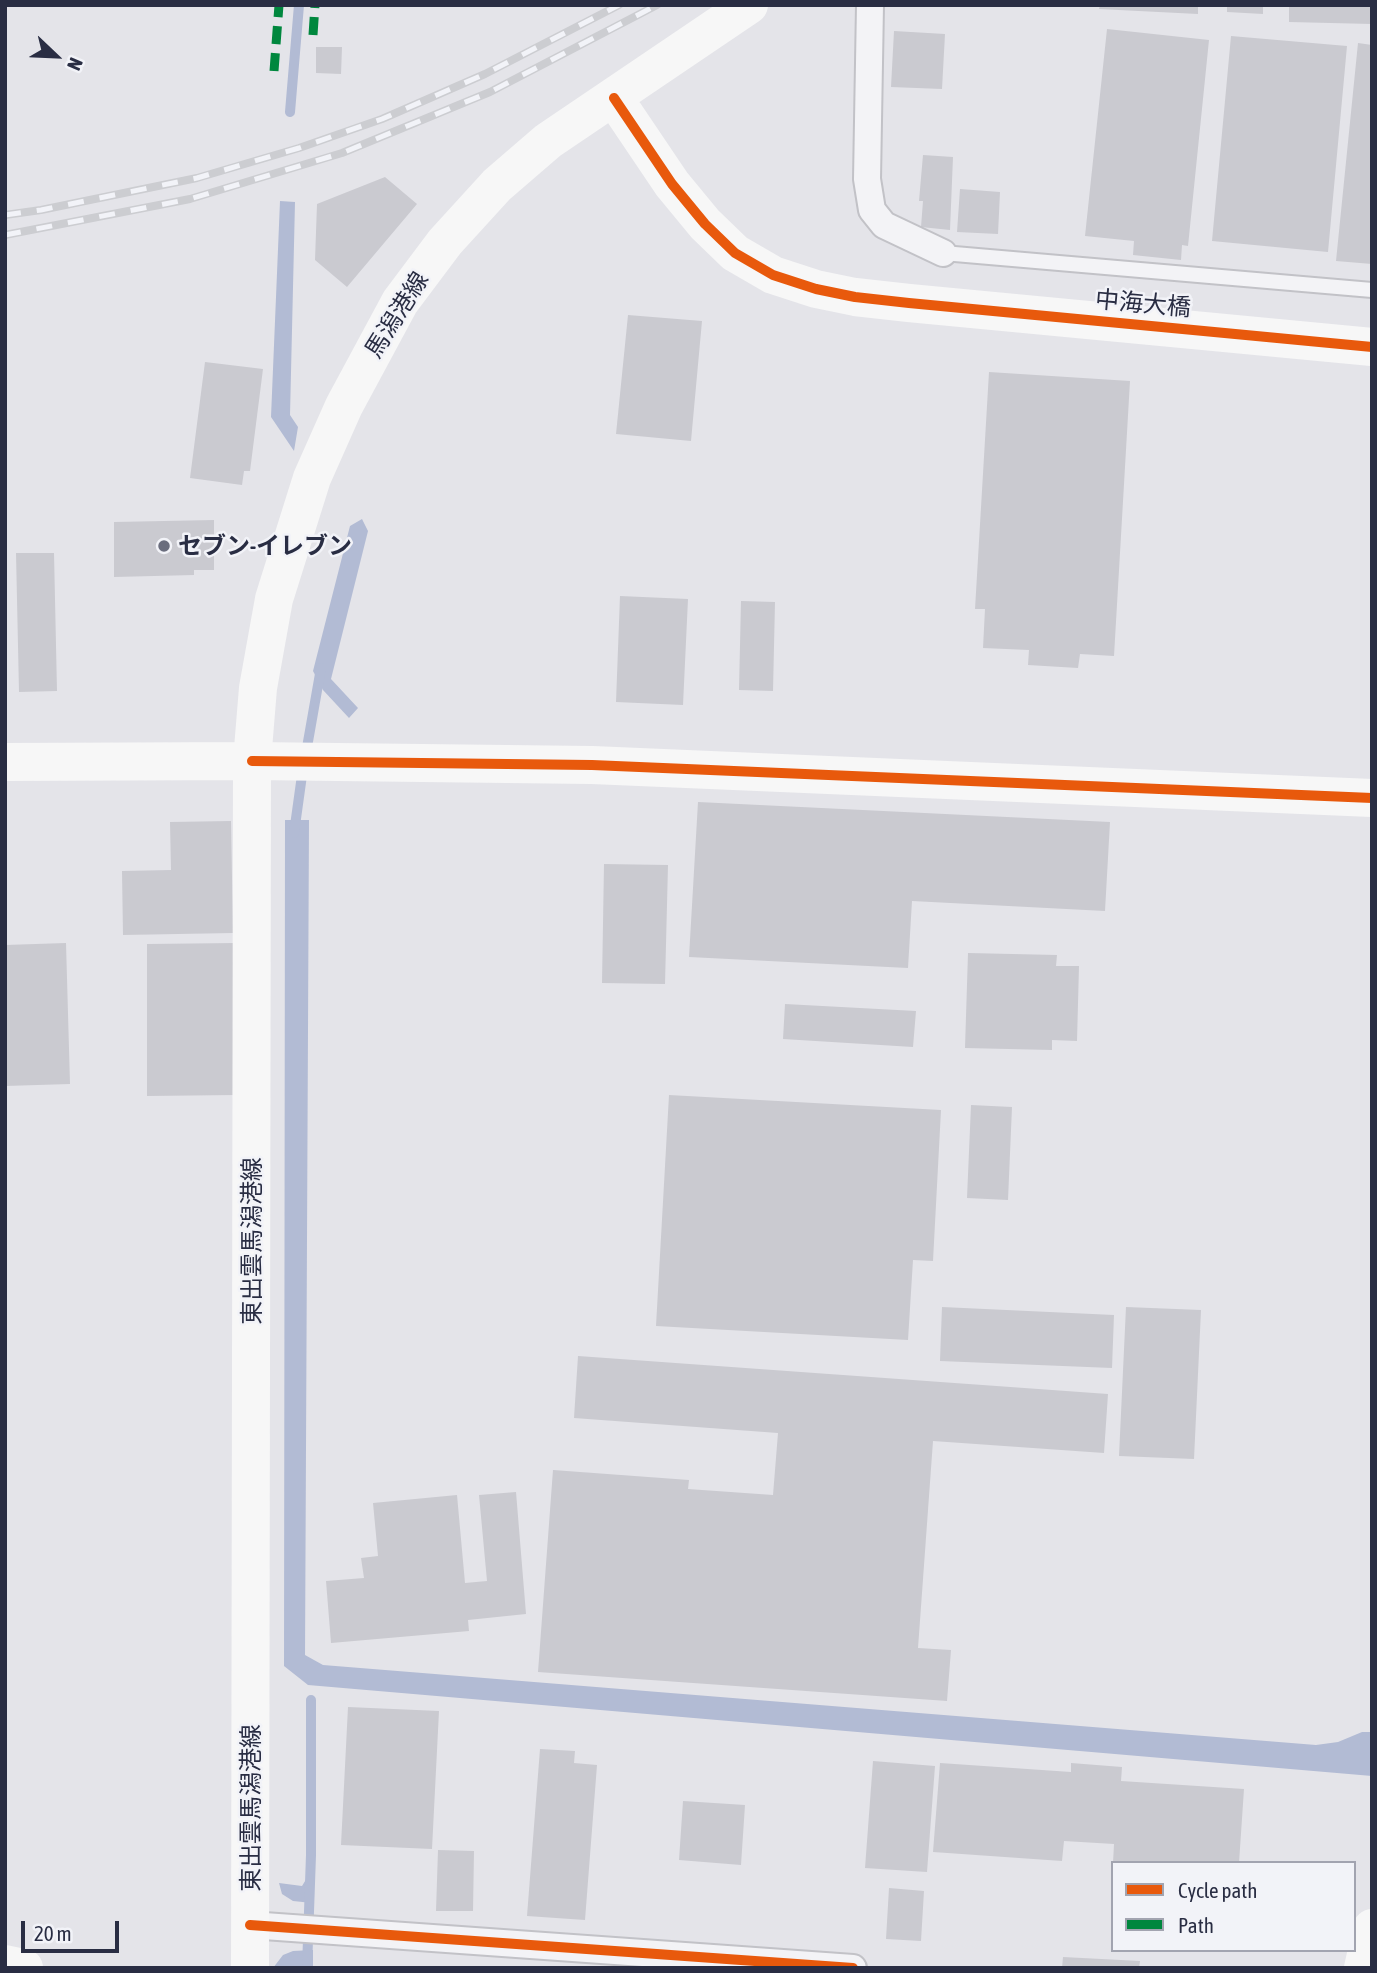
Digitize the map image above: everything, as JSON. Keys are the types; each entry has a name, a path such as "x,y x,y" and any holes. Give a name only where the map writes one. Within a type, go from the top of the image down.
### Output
{"main road":[{"name":"馬潟港線","path":"285,762 258,688 271,612 312,478 344,406 400,302 445,242 497,185 548,141 749,5"},
{"name":"中海大橋","path":"614,98 673,184 705,224 735,253 773,275 816,289 855,297 1372,347"},
{"path":"5,762 593,765 1372,798"},
{"name":"東出雲馬潟港線","path":"250,1968 285,762"},
{"path":"1363,1968 1372,1928"},
{"path":"5,1964 24,1968"}],"street":[{"path":"870,5 867,179 872,210 884,225 943,253"},
{"path":"250,1925 853,1968"}],"lane":[{"path":"943,253 1372,290"}],"water":[{"path":"280,201 295,202 290,415 298,427 294,451 271,417"},
{"path":"362,519 368,531 331,679 358,708 349,718 323,690 313,671 350,526"},
{"path":"285,820 309,820 305,1655 323,1665 1316,1745 1338,1742 1362,1732 1372,1732 1372,1776 308,1685 284,1666"},
{"path":"313,1868 312,1903 293,1901 282,1894 279,1883 302,1886"},
{"path":"313,1950 313,1968 273,1968 283,1955 293,1951"}],"building":[{"path":"1100,5 1198,5 1198,14 1099,9"},
{"path":"1227,5 1263,5 1263,14 1227,12"},
{"path":"1289,5 1372,5 1372,24 1289,22"},
{"path":"1107,29 1209,40 1188,246 1182,245 1181,260 1133,255 1134,241 1085,236"},
{"path":"894,31 945,34 942,89 891,87"},
{"path":"1231,36 1347,46 1328,252 1212,241"},
{"path":"1358,43 1372,45 1372,264 1336,261"},
{"path":"316,47 342,47 341,74 316,73"},
{"path":"923,155 953,157 950,230 921,227 923,201 919,201"},
{"path":"385,177 417,204 347,287 315,260 317,204"},
{"path":"960,189 1000,192 998,234 957,232"},
{"path":"628,315 702,321 691,441 616,434"},
{"path":"205,362 263,369 250,471 244,471 242,485 190,478"},
{"path":"989,372 1130,381 1114,656 1080,654 1078,668 1028,665 1029,650 983,648 985,609 975,609"},
{"name":"セブン-イレブン","path":"214,520 214,570 194,570 194,575 114,577 114,522"},
{"path":"16,553 54,553 57,691 19,692"},
{"path":"620,596 688,599 683,705 616,702"},
{"path":"741,601 775,602 773,691 739,690"},
{"path":"698,802 1110,822 1105,911 912,901 908,968 689,957"},
{"path":"231,821 233,933 123,935 122,871 171,870 170,822"},
{"path":"604,864 668,865 665,984 602,983"},
{"path":"66,943 70,1084 5,1086 5,945"},
{"path":"236,943 236,1095 147,1096 147,944"},
{"path":"968,953 1057,955 1056,966 1079,966 1077,1041 1052,1040 1052,1050 965,1048"},
{"path":"785,1004 916,1011 913,1047 783,1039"},
{"path":"669,1095 941,1110 933,1261 913,1260 908,1340 656,1326"},
{"path":"971,1105 1012,1107 1008,1200 967,1198"},
{"path":"942,1307 1114,1315 1112,1368 940,1361"},
{"path":"1126,1307 1201,1310 1194,1459 1119,1456"},
{"path":"578,1356 1108,1394 1104,1453 933,1441 918,1648 951,1650 947,1701 538,1672 553,1470 689,1480 688,1489 773,1495 778,1433 574,1418"},
{"path":"516,1492 526,1614 468,1620 469,1631 331,1643 326,1581 364,1578 361,1558 378,1556 373,1503 457,1495 465,1583 487,1581 479,1495"},
{"path":"348,1707 439,1711 432,1849 341,1845"},
{"path":"540,1749 575,1751 574,1763 597,1765 585,1920 527,1916"},
{"path":"873,1761 935,1766 927,1872 865,1868"},
{"path":"940,1763 1071,1772 1071,1763 1122,1767 1121,1781 1244,1789 1239,1861 1113,1861 1114,1844 1064,1841 1062,1861 933,1852"},
{"path":"683,1801 745,1805 741,1865 679,1860"},
{"path":"438,1850 474,1851 473,1911 436,1911"},
{"path":"889,1888 924,1891 921,1941 886,1939"},
{"path":"1063,1957 1140,1961 1139,1968 1062,1968"}],"waterway":[{"path":"290,112 299,5"},
{"path":"306,753 321,668"},
{"path":"294,833 303,768"},
{"path":"307,1968 311,1855 311,1700"}],"railway":[{"path":"5,215 197,178 299,148 382,119 485,74 619,5"},
{"path":"5,235 190,199 342,153 490,92 657,5"}],"marked path":[{"path":"274,71 279,5"},
{"path":"313,35 315,5"}],"cycle path":[{"path":"614,98 672,184 705,224 735,253 773,275 816,289 855,297 1372,347"},
{"path":"252,761 592,765 1372,798"},
{"path":"250,1925 853,1968"}],"place":[{"name":"セブン-イレブン","path":"164,546"}]}
